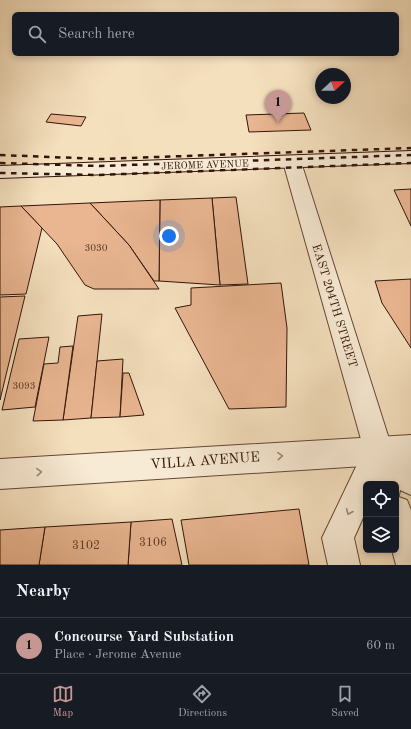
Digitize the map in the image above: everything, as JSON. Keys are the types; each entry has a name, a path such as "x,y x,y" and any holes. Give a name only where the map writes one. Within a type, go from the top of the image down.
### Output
{"street":[{"name":"JEROME AVENUE","path":"0,172 411,157"},
{"name":"EAST 204TH STREET","path":"292,162 387,481"},
{"name":"VILLA AVENUE","path":"0,474 411,449"},
{"path":"344,565 338,538 378,451 411,480"},
{"path":"398,517 411,561"}],"building":[{"path":"304,113 311,130 249,132 246,115"},
{"path":"51,114 86,117 81,126 46,122"},
{"path":"411,189 411,226 394,190"},
{"path":"236,197 248,284 220,285 212,198"},
{"path":"212,198 220,285 159,281 160,200"},
{"path":"160,200 159,281 154,281 129,245 90,203"},
{"path":"90,203 129,245 159,289 94,289 85,285 57,244 21,206"},
{"path":"21,206 42,228 26,294 0,295 0,207"},
{"path":"411,279 411,348 382,303 375,281"},
{"path":"281,283 287,328 286,407 229,409 175,308 191,305 191,288"},
{"path":"25,296 0,400 0,297"},
{"path":"102,314 91,418 63,420 78,316"},
{"path":"49,337 35,407 2,410 19,339"},
{"path":"73,346 63,420 33,421 44,364 58,363 60,347"},
{"path":"123,359 120,417 91,418 97,361"},
{"path":"123,373 129,373 144,415 120,417"},
{"path":"299,509 309,565 189,565 181,520"},
{"path":"172,519 182,565 128,565 131,522"},
{"path":"131,522 128,565 39,565 45,527"},
{"path":"45,527 39,565 0,565 0,530"}],"railway":[{"path":"0,155 101,159 411,148"},
{"path":"0,163 100,166 411,155"},
{"path":"0,173 98,175 411,163"}],"place":[{"name":"Concourse Yard Substation","path":"278,123"}]}
